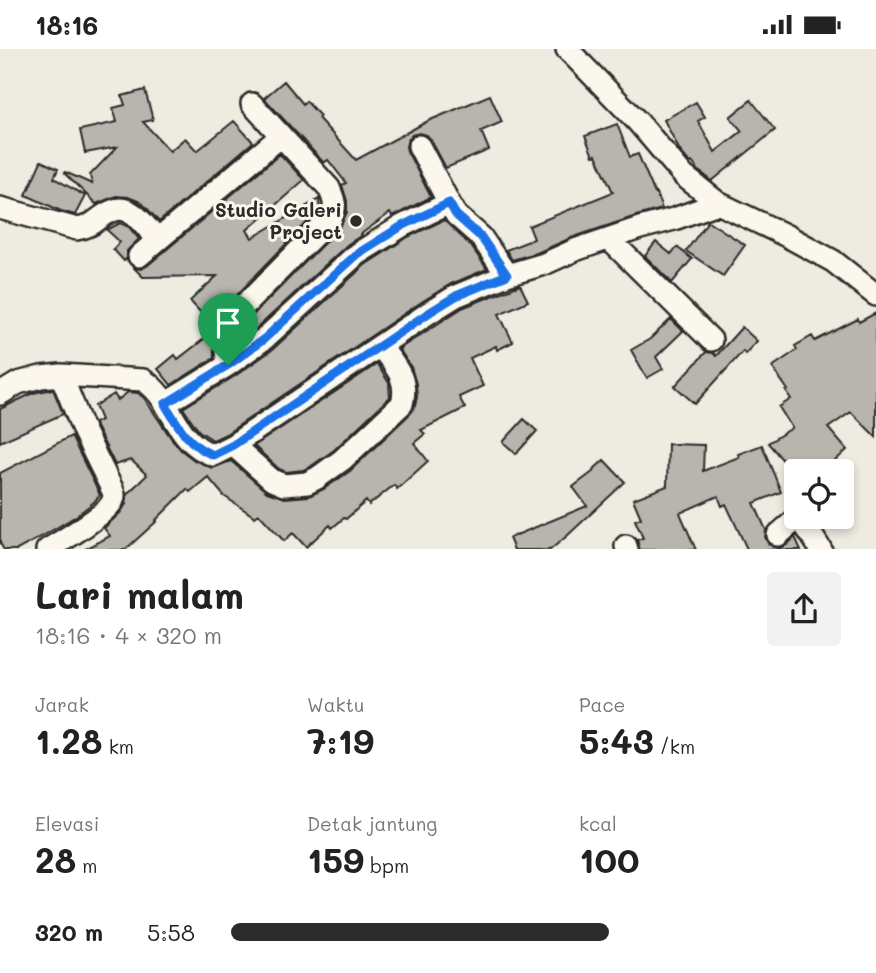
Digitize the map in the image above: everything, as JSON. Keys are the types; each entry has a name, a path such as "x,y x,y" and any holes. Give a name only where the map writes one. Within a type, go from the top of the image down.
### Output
{"street":[{"path":"567,49 638,122 684,176 719,203 832,261 876,295"},
{"path":"228,365 225,331 229,323 335,211 329,188 252,104"},
{"path":"139,256 281,136"},
{"path":"419,146 456,215 481,237 507,275"},
{"path":"165,404 264,339 357,254 402,226 449,203"},
{"path":"0,394 18,383 61,375 143,380 150,384 188,439 213,455 233,445 456,296 575,250 719,203"},
{"path":"0,208 77,229 88,228 114,210 125,210 141,220 158,240"},
{"path":"609,239 711,340"},
{"path":"233,445 272,480 284,485 307,483 317,478 342,460 402,404 404,383 380,346"},
{"path":"47,549 89,523 112,503 114,498 61,375"},
{"path":"778,535 794,521 803,522 821,549"}],"building":[{"path":"284,81 303,104 306,101 320,116 318,118 356,160 428,121 490,95 502,122 481,131 489,150 446,168 427,135 412,135 406,146 407,151 431,197 392,217 390,213 361,234 256,329 238,341 247,321 340,227 347,212 342,185 346,183 328,160 324,163 264,98"},
{"path":"145,90 153,120 143,122 170,151 185,138 197,151 234,121 253,142 159,222 146,207 128,197 116,196 96,204 64,173 92,184 90,175 117,147 85,153 80,130 117,122 113,108 125,105 122,96"},
{"path":"751,100 775,130 712,181 680,151 664,120 696,102 705,117 698,121 715,152 742,131 730,117"},
{"path":"617,124 630,157 638,154 662,209 512,260 506,250 534,239 529,226 613,192 585,136"},
{"path":"280,154 304,180 247,230 252,238 319,199 320,209 228,304 214,327 190,301 217,276 143,277 134,268 147,266"},
{"path":"41,161 58,169 54,178 85,196 75,215 26,195"},
{"path":"444,220 471,246 487,269 451,284 423,301 226,434 213,440 199,431 183,408 272,350 365,265 408,237"},
{"path":"708,221 745,245 723,276 686,251"},
{"path":"120,223 129,227 139,239 127,251 127,261 113,249 120,242 107,230"},
{"path":"656,242 671,254 677,247 692,259 672,283 645,256"},
{"path":"520,285 528,301 499,314 513,342 497,350 496,346 470,358 483,386 459,397 465,408 421,430 425,434 414,443 428,461 397,489 394,485 369,505 366,501 346,519 332,528 330,525 306,547 293,533 284,541 259,514 255,517 224,496 208,477 190,492 187,489 126,549 86,549 110,536 104,528 121,512 126,504 127,494 147,475 131,460 115,465 96,427 95,423 101,420 95,406 114,394 118,400 128,392 138,393 181,450 194,460 212,468 231,461 267,492 285,498 309,496 350,471 411,413 417,397 416,384 411,367 399,349 462,308"},
{"path":"876,313 876,437 851,412 828,428 847,450 837,459 784,459 784,462 768,443 792,428 779,407 791,399 772,367 797,350 795,346 812,336 815,341 858,319 859,322"},
{"path":"671,319 683,331 656,357 663,369 647,378 631,350 650,339"},
{"path":"742,327 757,341 745,354 743,351 695,404 675,386 706,352 716,356"},
{"path":"213,332 214,358 171,385 158,369 175,355 178,359"},
{"path":"377,364 389,383 390,397 334,450 310,467 286,472 254,446"},
{"path":"53,389 63,414 0,442 0,409 33,393"},
{"path":"524,419 537,431 516,454 503,442"},
{"path":"71,436 100,495 76,516 41,537 19,549 3,549 0,543 0,473"},
{"path":"668,444 704,445 703,471 762,445 781,492 754,503 766,530 765,538 773,547 780,548 795,537 801,549 747,549 726,504 722,506 718,496 680,513 696,549 640,549 637,540 643,538 635,520 641,518 633,499 667,486"},
{"path":"604,460 625,482 551,549 514,549 509,538 587,506 573,487"}],"place":[{"name":"Studio Galeri Project","path":"356,221"}],"route":[{"path":"449,203 456,215 481,237 507,275 456,296 233,445 213,455 188,439 165,404 228,365 264,339 357,254 402,226 449,203"}]}
